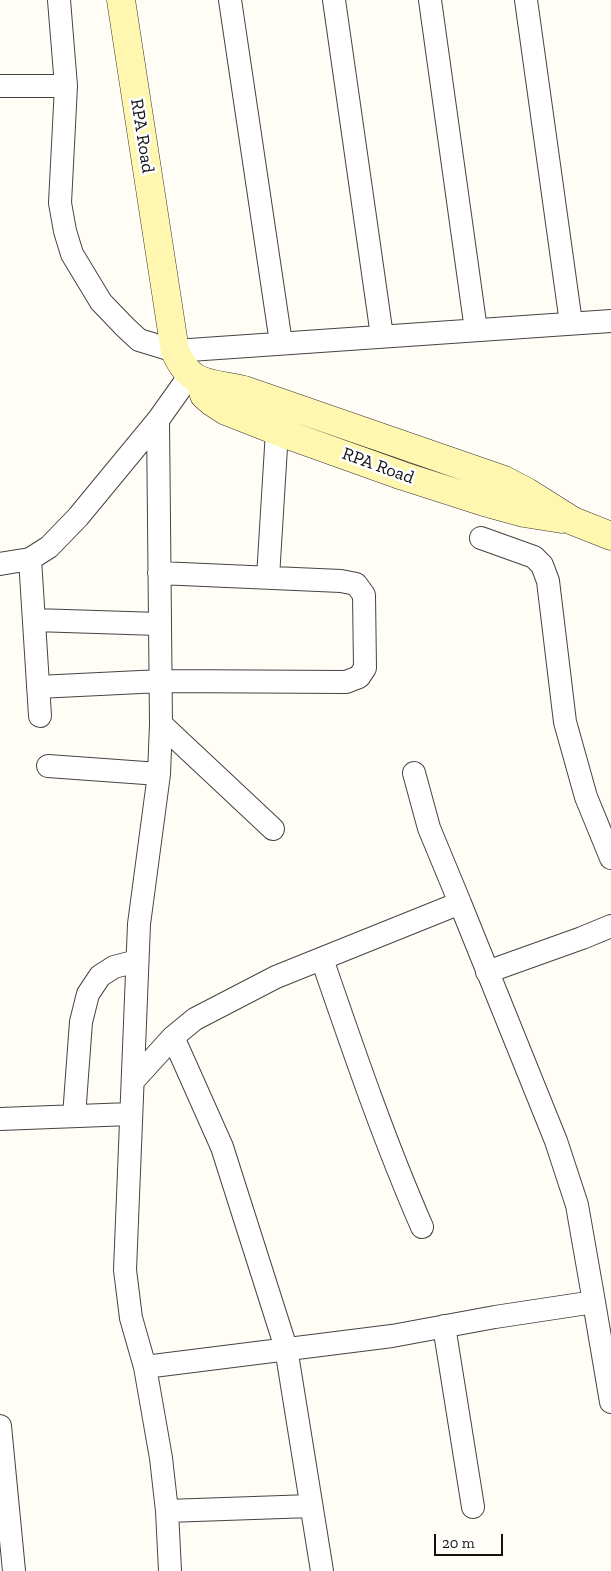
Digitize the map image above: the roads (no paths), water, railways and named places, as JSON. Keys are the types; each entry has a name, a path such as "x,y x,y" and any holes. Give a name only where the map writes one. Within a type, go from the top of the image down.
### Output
{"street":[{"path":"58,0 66,86 60,203 65,231 72,254 101,302 140,340 175,351 611,321"},
{"name":"RPA Road","path":"121,0 175,351 181,364 195,378 204,395 226,411 402,476 524,513 574,521"},
{"path":"230,0 281,344"},
{"path":"334,0 382,336"},
{"path":"430,0 476,330"},
{"path":"526,0 571,323"},
{"path":"0,86 66,86"},
{"path":"0,564 30,558 49,547 78,517 195,378"},
{"name":"RPA Road","path":"195,378 244,390 504,480 574,521 611,536"},
{"path":"158,420 161,724 159,774 138,924 125,1270 131,1318 145,1367 161,1458 167,1510 170,1571"},
{"path":"268,578 277,431"},
{"path":"481,538 534,557 542,565 548,581 566,722 586,797 611,858"},
{"path":"30,558 40,716"},
{"path":"38,687 161,681 346,682 359,677 365,668 364,595 356,584 341,580 159,573"},
{"path":"34,620 159,624"},
{"path":"161,724 273,829"},
{"path":"48,766 159,774"},
{"path":"414,773 429,828 556,1141 577,1205 611,1402"},
{"path":"133,1080 173,1037 195,1019 276,977 460,903"},
{"path":"488,972 611,926"},
{"path":"322,959 361,1071 422,1227"},
{"path":"74,1116 81,1022 88,994 100,976 114,967 137,960"},
{"path":"173,1037 222,1147 286,1348 322,1571"},
{"path":"0,1119 130,1114"},
{"path":"145,1367 392,1336 594,1302"},
{"path":"444,1326 473,1508"},
{"path":"0,1426 14,1571"},
{"path":"167,1510 311,1506"}]}
